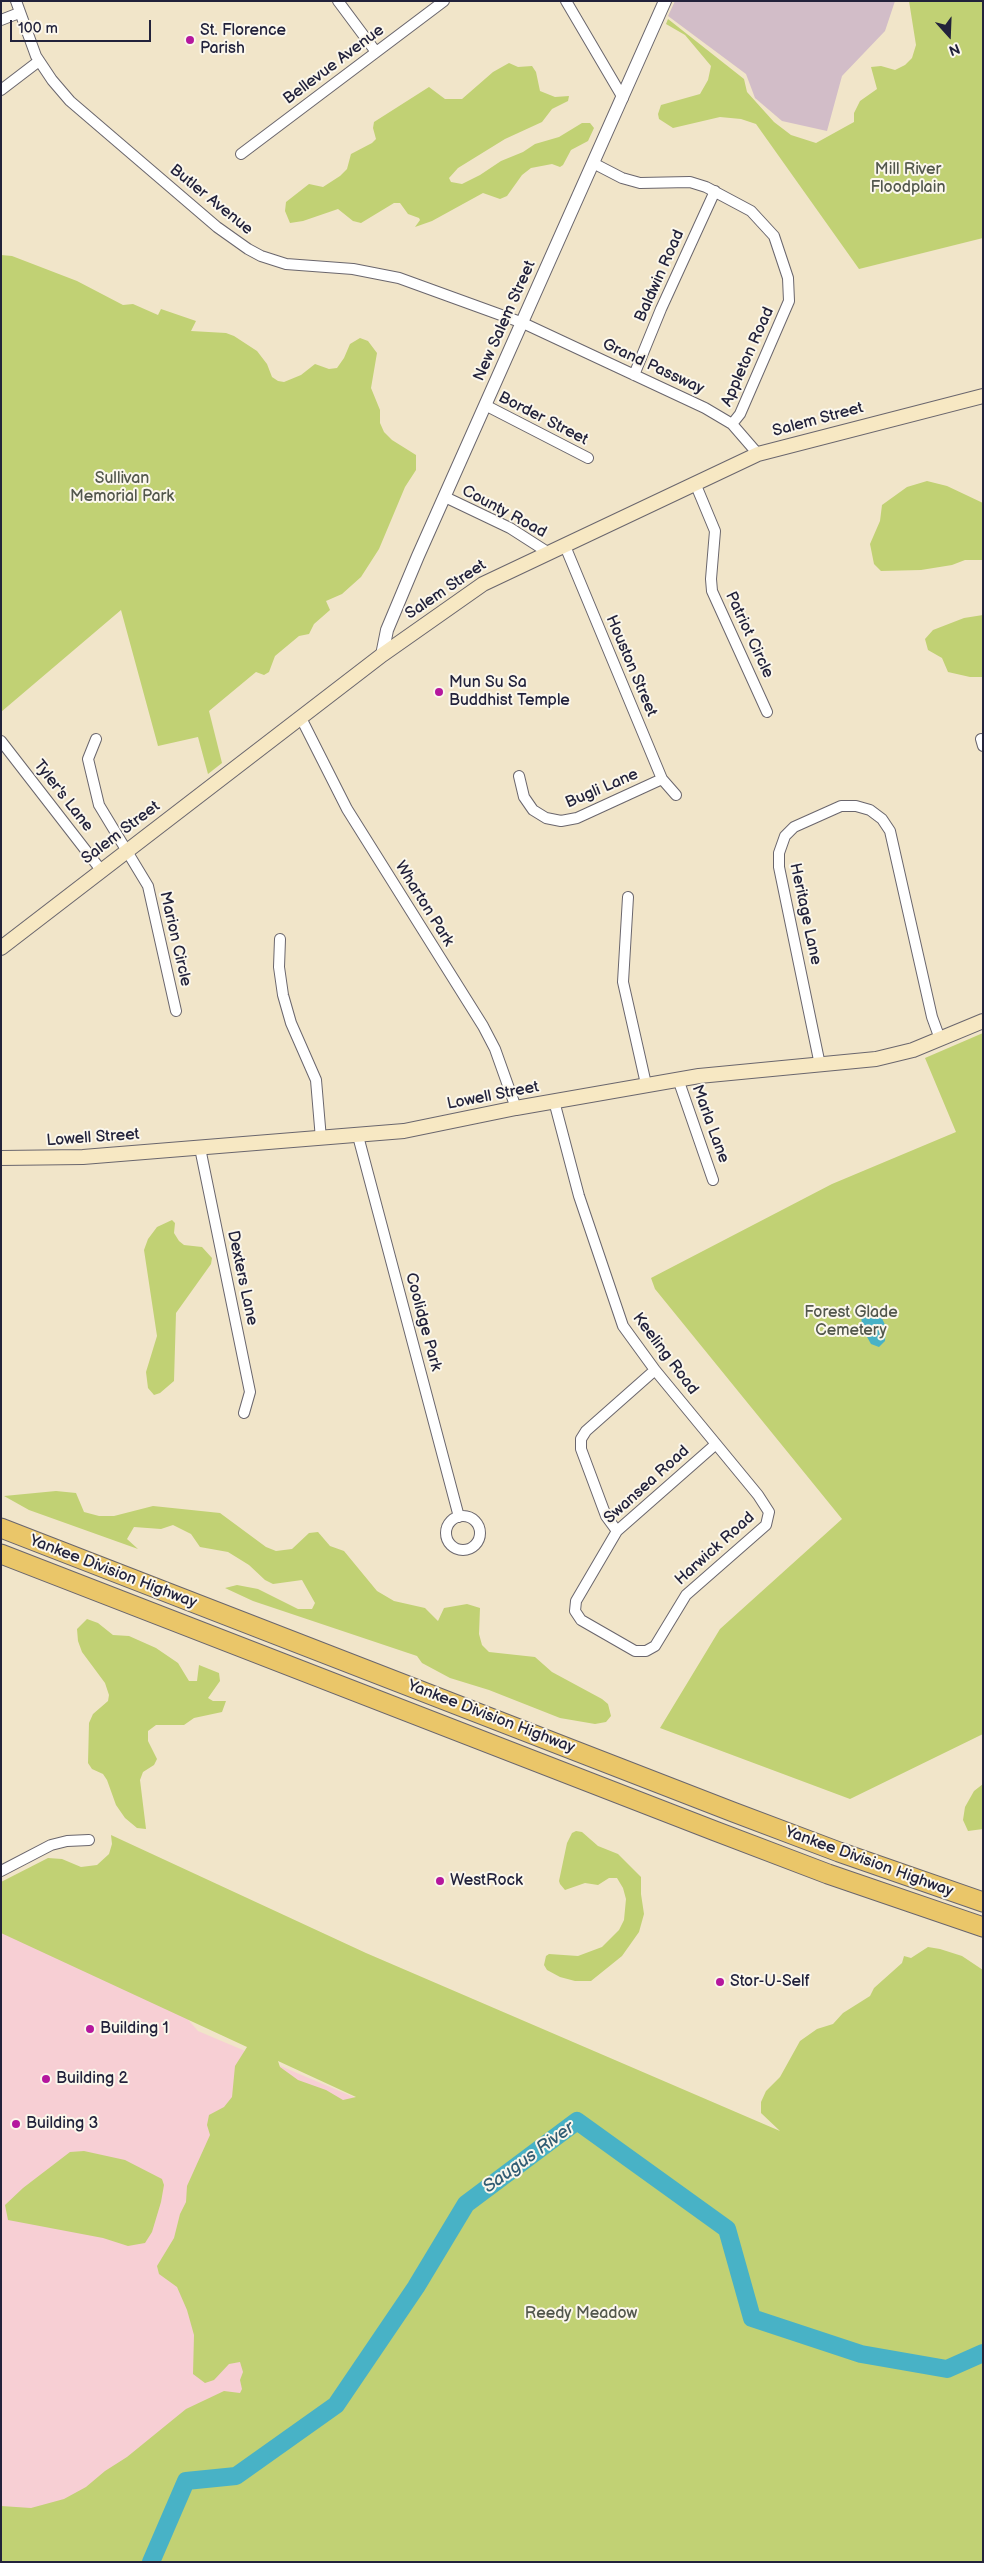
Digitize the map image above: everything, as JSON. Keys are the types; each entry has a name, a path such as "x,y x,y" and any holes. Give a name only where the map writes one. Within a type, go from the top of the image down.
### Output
{"highway":[{"name":"Yankee Division Highway","path":"1,1528 751,1819 983,1902"},
{"name":"Yankee Division Highway","path":"1,1554 828,1874 983,1927"}],"main road":[{"name":"Salem Street","path":"2,947 382,656 476,588 695,482 758,454 983,396"},
{"name":"Lowell Street","path":"1,1158 46,1158 200,1148 404,1131 516,1108 678,1079 719,1073 820,1065 884,1057 940,1039 983,1021"}],"street":[{"name":"Butler Avenue","path":"16,1 39,61 63,94 217,227 261,256 286,264 353,269 399,278 523,323"},
{"path":"338,1 376,52"},
{"name":"Bellevue Avenue","path":"241,154 444,1"},
{"path":"566,1 623,98"},
{"name":"New Salem Street","path":"382,656 387,630 665,1"},
{"path":"1,20 19,13"},
{"path":"1,90 39,61"},
{"name":"Appleton Road","path":"593,163 622,178 640,183 690,182 715,191 751,211 768,228 780,251 789,286 786,310 739,415 732,424"},
{"name":"Baldwin Road","path":"634,375 660,309 715,191"},
{"name":"Grand Passway","path":"523,323 706,408 732,424 758,454"},
{"name":"Border Street","path":"486,406 588,458"},
{"name":"Patriot Circle","path":"695,482 715,528 710,579 713,594 767,712"},
{"name":"County Road","path":"445,497 510,528 549,553"},
{"name":"Houston Street","path":"565,546 662,779 676,795"},
{"path":"387,630 402,636 412,634"},
{"name":"Wharton Park","path":"301,718 355,823 483,1026 499,1058 516,1108"},
{"name":"Marion Circle","path":"96,739 88,759 99,805 148,886 176,1010"},
{"name":"Tyler's Lane","path":"1,741 101,870"},
{"name":"Bugli Lane","path":"520,776 524,797 533,810 546,818 562,821 577,818 662,779"},
{"name":"Heritage Lane","path":"820,1065 779,867 779,853 783,840 794,827 842,806 856,806 870,810 882,819 890,830 932,1018 940,1039"},
{"path":"628,897 623,982 646,1084"},
{"path":"280,938 283,995 291,1023 314,1074 318,1090 321,1139"},
{"name":"Marla Lane","path":"678,1079 714,1180"},
{"name":"Keeling Road","path":"554,1101 579,1196 621,1322 655,1370 766,1506 770,1516"},
{"name":"Coolidge Park","path":"358,1136 459,1516"},
{"name":"Dexters Lane","path":"200,1148 250,1390 244,1413"},
{"path":"617,1531 606,1516 581,1449 581,1439 586,1431 655,1370"},
{"name":"Swansea Road","path":"646,1651 635,1651 583,1622 575,1611 577,1598 617,1531 716,1444"},
{"name":"Harwick Road","path":"646,1651 654,1646 679,1604 691,1590 766,1524 770,1516"},
{"path":"1,1871 51,1845 67,1841 89,1840"}],"shaded area":[{"path":"675,1 895,1 885,31 842,76 827,131 782,121 755,98 746,74 668,16"},
{"path":"1,1908 176,2006 198,2031 389,2112 293,2388 127,2494 1,2513"}],"green space":[{"name":"Mill River Floodplain","path":"909,1 983,1 983,238 859,269 756,124 741,119 720,117 673,128 659,119 658,114 661,105 700,94 708,80 711,66 685,35 666,24 668,19 744,79 747,92 774,122 791,135 816,143 854,122 854,113 860,101 877,89 871,67 881,66 895,70 905,65 912,58 916,45"},
{"path":"509,63 518,67 532,66 536,72 540,91 555,97 569,96 568,101 552,109 542,122 505,139 458,168 449,178 451,182 462,184 535,144 559,137 582,123 590,123 594,128 588,141 571,150 563,165 560,167 552,164 531,168 522,175 507,196 500,199 483,193 432,221 415,227 420,220 419,218 408,214 400,203 394,203 361,223 353,221 338,209 303,221 290,223 285,211 286,202 309,184 323,187 340,176 347,169 351,154 376,139 373,128 374,122 429,87 445,99 462,99 493,72"},
{"name":"Sullivan Memorial Park","path":"1,255 12,256 77,281 123,305 133,304 158,315 161,309 196,321 191,331 226,333 234,336 257,351 267,364 272,377 278,381 284,382 301,375 315,364 329,369 337,368 350,344 360,338 368,341 377,353 371,388 380,410 380,423 384,432 392,440 416,455 416,470 405,487 379,549 361,577 342,594 326,601 330,610 314,624 309,634 299,636 275,656 269,672 264,675 256,672 209,711 222,763 208,774 198,737 158,746 121,610 1,712"},
{"path":"927,481 947,486 983,503 983,560 965,560 952,565 921,570 881,571 874,564 870,544 880,521 882,505 907,487"},
{"path":"983,615 983,677 970,677 948,672 942,658 928,650 925,639 933,630 964,618"},
{"name":"Forest Glade Cemetery","path":"983,1033 983,1734 850,1799 660,1728 720,1629 842,1519 655,1289 651,1278 832,1184 956,1132 925,1058"},
{"path":"172,1220 175,1223 174,1233 179,1241 184,1245 202,1247 212,1258 211,1264 176,1313 174,1381 160,1393 154,1395 148,1388 146,1372 157,1336 144,1250 148,1239 157,1227"},
{"path":"56,1491 76,1493 84,1512 99,1516 114,1516 153,1506 220,1513 266,1547 276,1551 292,1549 309,1533 318,1532 330,1546 344,1551 377,1591 394,1601 425,1608 438,1621 444,1608 467,1604 480,1608 479,1634 482,1645 489,1652 535,1657 552,1672 602,1699 608,1704 611,1716 606,1722 595,1724 560,1718 489,1690 450,1678 422,1663 417,1656 253,1601 225,1588 237,1585 258,1589 298,1609 312,1609 315,1603 302,1580 273,1584 265,1580 249,1565 228,1552 200,1547 191,1534 173,1525 161,1529 134,1527 127,1539 138,1549 29,1510 4,1496"},
{"path":"87,1619 98,1623 113,1635 129,1636 156,1648 178,1663 189,1681 197,1681 199,1665 219,1673 220,1681 208,1698 213,1701 226,1701 222,1712 194,1718 184,1725 156,1725 148,1731 148,1741 157,1759 154,1765 143,1772 140,1780 146,1829 137,1828 125,1818 116,1805 103,1774 92,1769 88,1763 89,1723 93,1714 108,1701 109,1695 105,1683 82,1652 78,1641 77,1629"},
{"path":"983,1784 983,1829 968,1831 963,1820 965,1807 974,1791"},
{"path":"576,1831 582,1832 598,1846 618,1854 641,1877 644,1914 639,1932 622,1956 591,1981 575,1981 560,1977 547,1970 544,1965 546,1956 549,1954 578,1956 602,1947 619,1930 624,1920 626,1899 623,1888 617,1878 609,1878 598,1885 585,1883 565,1890 560,1884 567,1843 572,1833"},
{"name":"Reedy Meadow","path":"111,1835 366,1953 780,2131 761,2113 761,2102 766,2091 780,2077 800,2041 817,2029 833,2024 843,2013 870,1996 874,1988 902,1963 904,1956 911,1958 928,1947 940,1949 962,1956 983,1970 983,2562 1,2562 1,2506 31,2508 64,2499 86,2487 105,2471 127,2457 186,2409 224,2391 240,2393 242,2389 240,2380 243,2372 240,2362 229,2364 214,2380 205,2383 193,2374 194,2335 187,2310 177,2287 159,2274 157,2266 174,2238 180,2214 186,2202 187,2186 210,2135 207,2125 209,2115 224,2107 232,2097 235,2066 247,2047 1,1933 1,1882 48,1858 62,1859 81,1867 97,1865 109,1854 112,1844","holes":["278,2061 356,2097 343,2100 326,2090 298,2080 280,2067"]},
{"path":"84,2151 125,2160 162,2179 164,2185 161,2202 152,2232 145,2243 128,2246 103,2238 8,2220 5,2205 23,2188 70,2152"}],"water":[{"path":"866,1306 871,1306 879,1312 886,1327 885,1341 879,1347 871,1344 862,1328 861,1312"}],"waterway":[{"name":"Saugus River","path":"151,2562 186,2481 236,2476 336,2405 416,2287 466,2204 577,2121 727,2229 752,2318 861,2354 947,2369 983,2353"}],"place":[{"name":"St. Florence Parish","path":"190,40"},
{"name":"Mun Su Sa Buddhist Temple","path":"439,692"},
{"name":"WestRock","path":"440,1881"},
{"name":"Stor-U-Self","path":"720,1982"},
{"name":"Building 1","path":"90,2029"},
{"name":"Building 2","path":"46,2079"},
{"name":"Building 3","path":"16,2124"}]}
